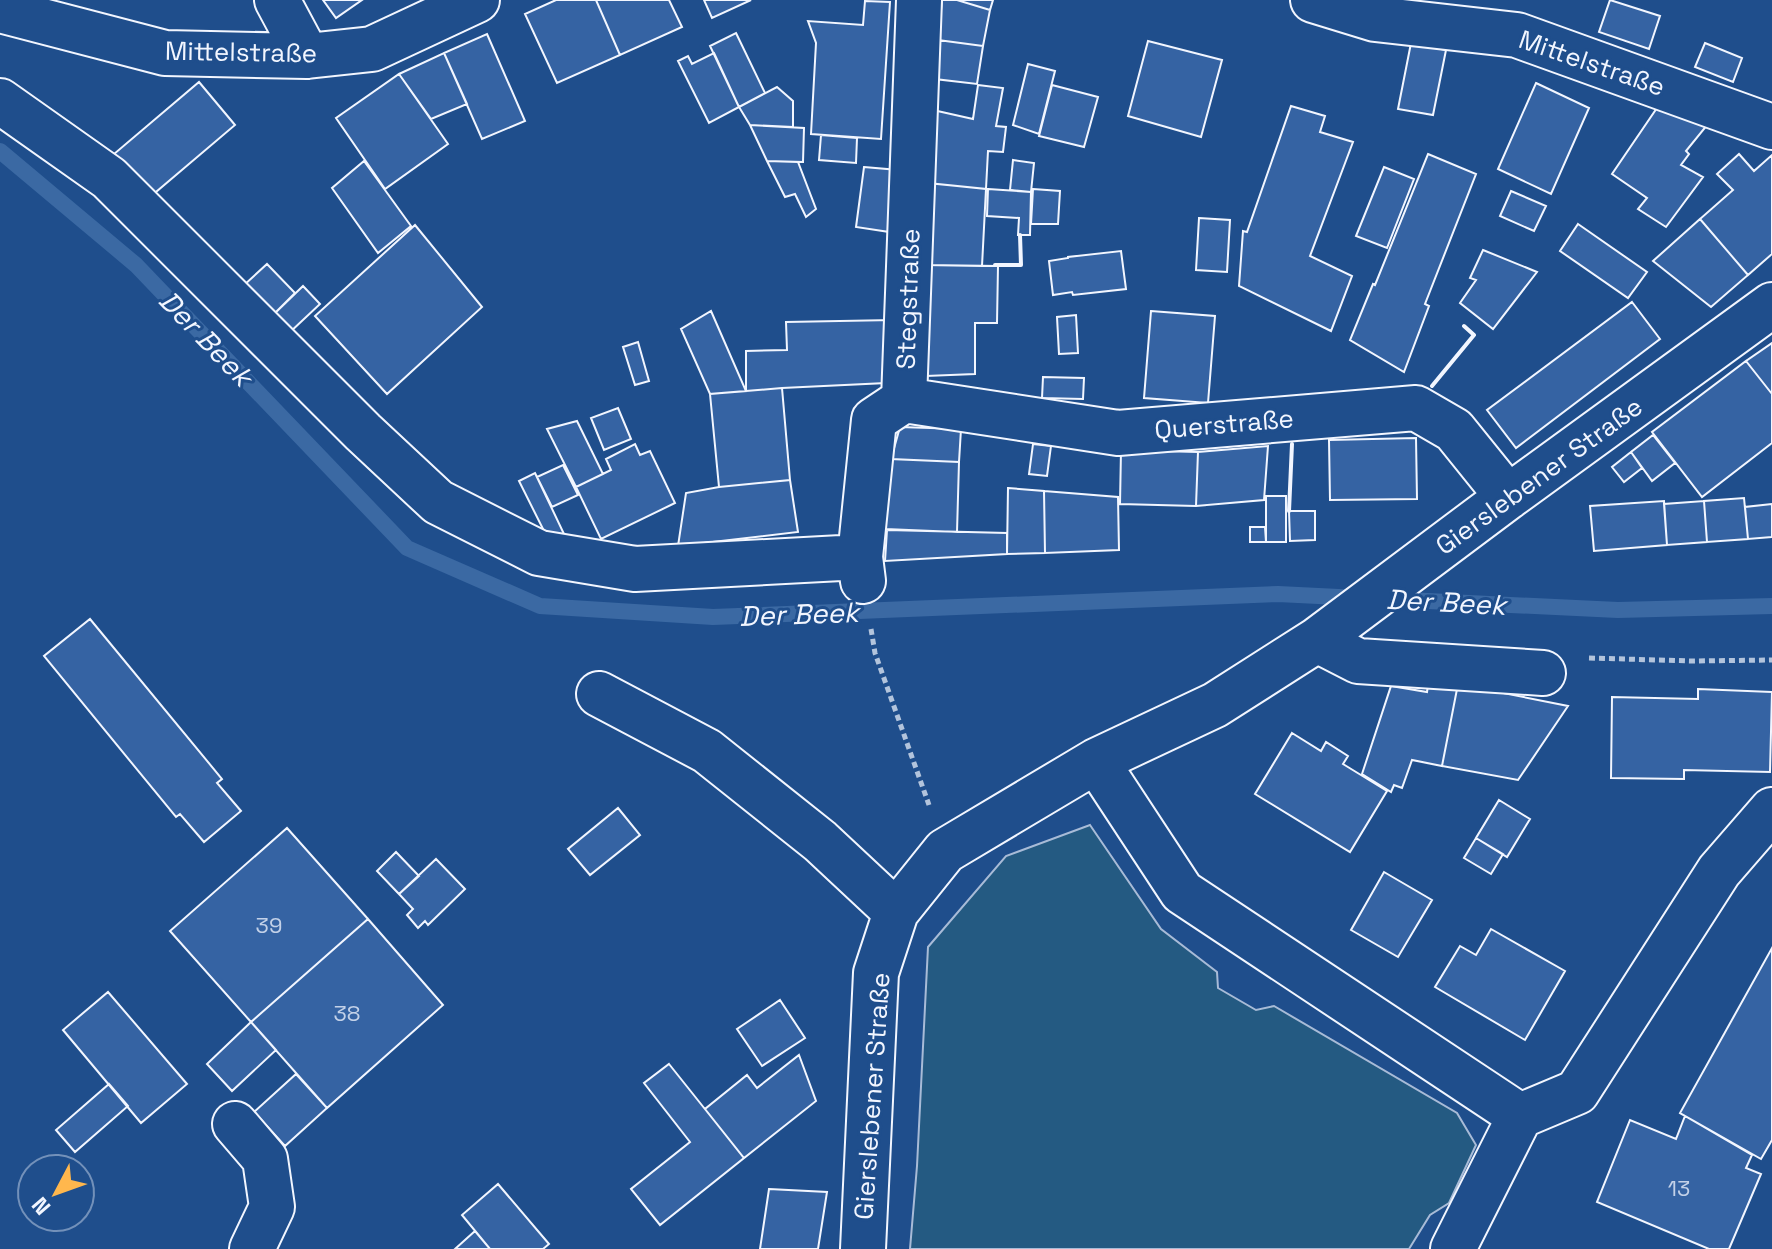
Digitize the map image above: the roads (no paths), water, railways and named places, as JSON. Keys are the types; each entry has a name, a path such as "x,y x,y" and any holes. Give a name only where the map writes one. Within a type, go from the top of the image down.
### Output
{"street":[{"path":"277,0 307,56"},
{"name":"Mittelstraße","path":"0,10 165,53 307,56 372,49 477,0"},
{"name":"Stegstraße","path":"0,101 109,178 363,432 438,502 539,553 635,569 861,569 874,420 904,400 919,0"},
{"name":"Mittelstraße","path":"1313,0 1375,19 1517,35 1772,127"},
{"name":"Gierslebener Straße","path":"863,1249 876,973 896,912 945,851 1096,761 1215,705 1324,636 1508,497 1772,305"},
{"name":"Querstraße","path":"904,400 1118,433 1416,408 1454,430 1508,497"},
{"path":"1324,636 1358,661 1543,673"},
{"path":"599,694 707,751 820,841 896,912"},
{"path":"1096,761 1182,892 1520,1116"},
{"path":"1453,1249 1520,1116 1577,1092 1719,871 1772,810"},
{"path":"235,1124 265,1159 272,1207 252,1249"}],"waterway":[{"name":"Der Beek","path":"0,151 136,265 407,548 540,606 713,617 1278,594 1359,598"},
{"name":"Der Beek","path":"1386,599 1618,610 1772,606"}]}
